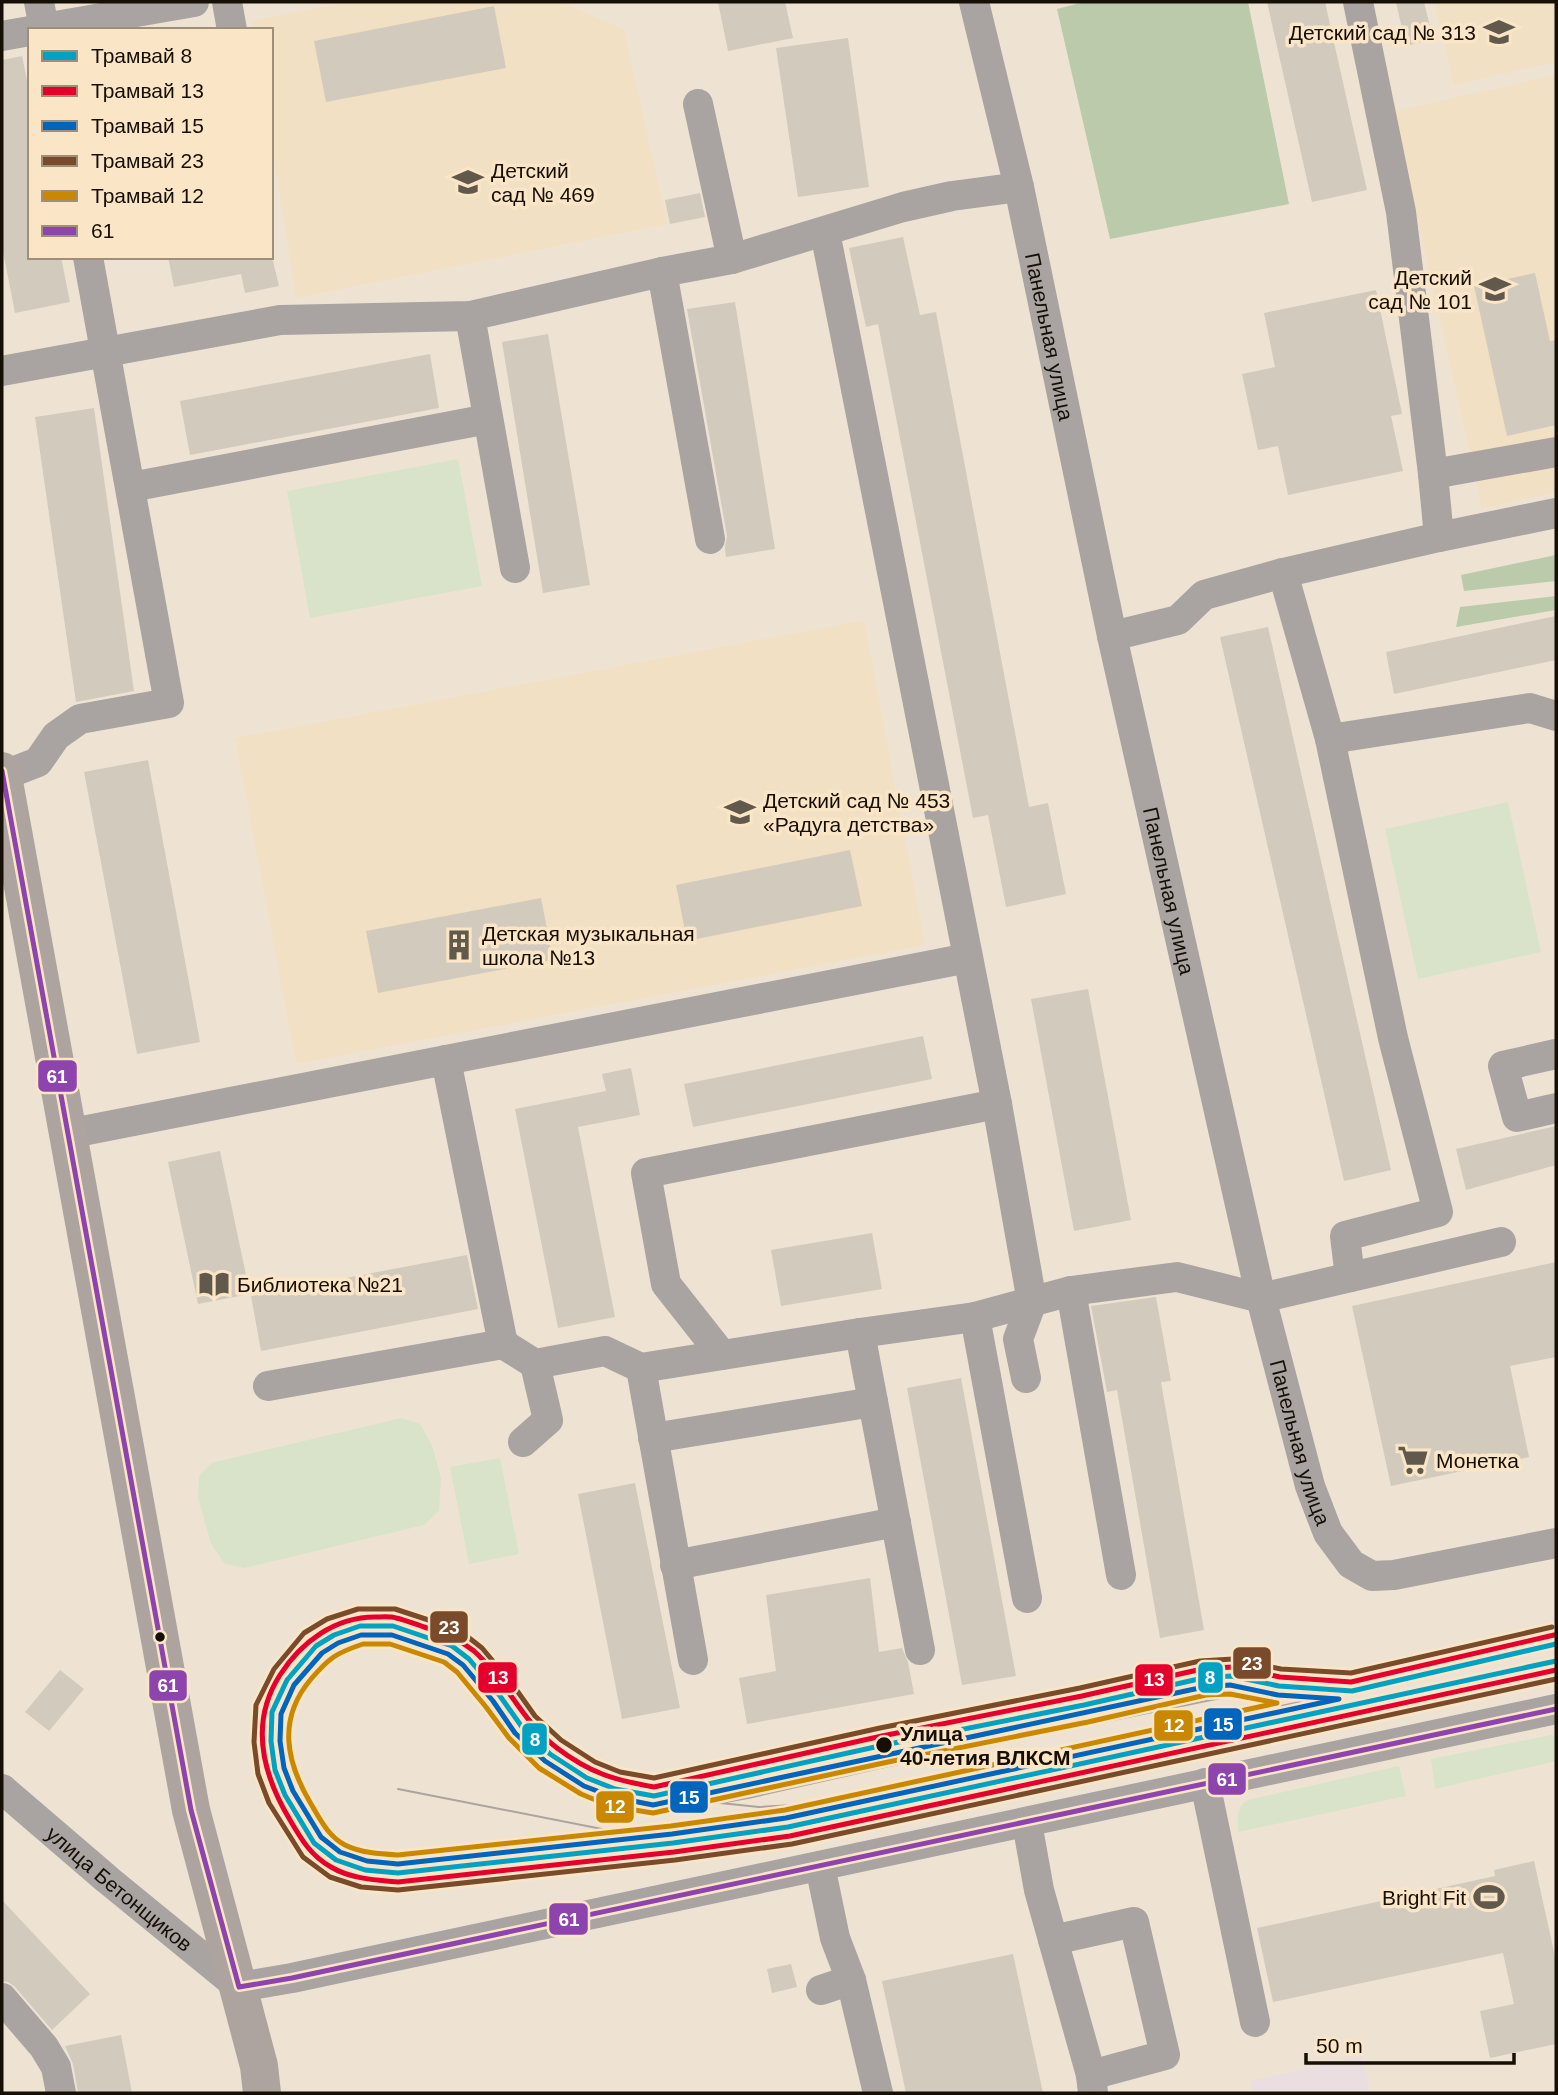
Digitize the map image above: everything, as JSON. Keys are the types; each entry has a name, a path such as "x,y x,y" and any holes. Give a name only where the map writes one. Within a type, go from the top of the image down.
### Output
{"main road":[{"path":"2,774 191,1810 259,2066 262,2093"}],"street":[{"path":"2,36 39,24 194,2"},
{"path":"227,2 232,28"},
{"name":"Панельная улица","path":"973,2 1019,187 1112,636 1261,1298 1310,1486 1328,1533 1350,1564 1372,1576 1394,1575 1556,1542"},
{"path":"1358,2 1401,212 1439,537"},
{"path":"698,104 732,259"},
{"path":"2,371 280,320 470,316 662,272 732,259 903,207 1019,187"},
{"path":"825,232 997,1104 1032,1303 1018,1339 1026,1377"},
{"path":"2,774 38,762 56,736 80,719 169,703 88,259"},
{"path":"662,272 710,539"},
{"path":"470,316 515,568"},
{"path":"131,487 488,419"},
{"path":"1433,474 1556,452"},
{"path":"1112,636 1178,620 1204,594 1439,537 1556,513"},
{"path":"1283,573 1329,739 1393,1038 1438,1212 1345,1236 1350,1277"},
{"path":"1329,739 1530,708 1556,716"},
{"path":"67,1134 968,958"},
{"path":"1556,1054 1503,1066 1517,1117 1556,1108"},
{"path":"446,1060 502,1344"},
{"path":"722,1355 666,1284 646,1173 997,1104"},
{"path":"268,1386 502,1344 535,1364 606,1351 641,1368 975,1317 1072,1291 1177,1277 1261,1298 1501,1242"},
{"path":"1072,1291 1121,1575"},
{"path":"975,1317 1027,1598"},
{"path":"860,1333 920,1650"},
{"path":"523,1442 548,1420 535,1364"},
{"path":"641,1368 693,1660"},
{"path":"653,1438 873,1402"},
{"path":"675,1565 896,1522"},
{"path":"239,1987 1027,1823 1556,1709"},
{"path":"1205,1783 1255,2022"},
{"name":"улица Бетонщиков","path":"6,1802 239,1987"},
{"path":"1027,1823 1039,1890 1092,2084 1165,2055 1134,1922 1053,1940"},
{"path":"820,1866 835,1938 851,1980 878,2093"},
{"path":"821,1990 851,1980"},
{"path":"2,1998 44,2047 56,2067 61,2093"}],"shaded area":[{"name":"Детский сад № 469","path":"349,2 560,2 624,29 667,224 296,298 273,153 273,28 254,28 252,20"},
{"name":"Детский сад № 313","path":"1434,2 1556,2 1556,62 1454,85"},
{"name":"Детский сад № 101","path":"1556,75 1556,492 1482,508 1393,111"},
{"path":"864,620 925,945 296,1064 235,738"},
{"path":"1362,2056 1370,2093 1253,2093 1250,2081"}],"green space":[{"path":"1084,2 1248,2 1289,204 1110,239 1057,9"},
{"path":"458,459 482,586 310,618 287,491"},
{"path":"1556,555 1556,581 1464,591 1461,575"},
{"path":"1556,596 1556,610 1456,627 1460,607"},
{"path":"1508,802 1541,952 1418,979 1385,829"},
{"path":"401,1418 420,1424 432,1445 441,1478 439,1511 424,1525 245,1568 225,1564 211,1544 198,1497 199,1476 211,1463"},
{"path":"500,1458 519,1554 469,1564 450,1467"},
{"path":"1556,1736 1556,1761 1435,1789 1431,1759"},
{"path":"1399,1766 1406,1796 1238,1832 1239,1810 1248,1800"}],"building":[{"path":"718,2 785,2 793,38 728,51"},
{"path":"1267,2 1325,2 1367,190 1312,202"},
{"path":"1396,2 1424,2 1433,39 1406,46"},
{"path":"494,6 506,68 326,102 314,41"},
{"path":"848,38 869,187 798,197 776,48"},
{"path":"22,56 28,85 28,259 61,259 70,302 15,313 2,246 2,60"},
{"path":"700,193 705,217 670,224 665,200"},
{"path":"903,237 920,315 936,312 1029,807 1048,803 1066,894 1006,907 988,815 973,818 878,324 866,327 849,248"},
{"path":"168,259 272,259 279,286 245,293 241,274 174,287"},
{"path":"1535,273 1550,341 1556,340 1556,425 1507,436 1474,286"},
{"path":"1376,290 1402,414 1391,416 1403,471 1288,495 1278,446 1258,450 1242,374 1275,367 1264,313"},
{"path":"735,302 775,549 726,557 727,536 687,309"},
{"path":"548,334 590,585 543,593 502,342"},
{"path":"430,354 439,408 190,455 180,401"},
{"path":"94,408 134,691 76,702 35,417"},
{"path":"1556,616 1556,660 1394,694 1386,652"},
{"path":"1268,627 1391,1170 1344,1181 1220,637"},
{"path":"148,760 200,1042 137,1054 84,772"},
{"path":"850,850 862,906 687,941 676,885"},
{"name":"Детская музыкальная школа №13","path":"541,898 553,960 378,993 366,931"},
{"path":"1088,989 1131,1220 1074,1231 1031,999"},
{"path":"923,1036 932,1079 693,1127 684,1084"},
{"path":"631,1068 640,1115 578,1127 615,1317 558,1328 515,1109 606,1091 602,1074"},
{"path":"1556,1126 1556,1165 1466,1190 1456,1149"},
{"path":"220,1151 250,1294 198,1304 168,1162"},
{"path":"872,1233 882,1289 781,1306 771,1250"},
{"path":"467,1255 478,1309 261,1351 251,1296"},
{"path":"1556,1262 1556,1357 1510,1366 1529,1457 1391,1486 1352,1306"},
{"path":"1156,1297 1171,1381 1161,1382 1204,1630 1160,1638 1117,1390 1107,1392 1091,1306"},
{"path":"961,1378 1016,1676 962,1685 907,1388"},
{"path":"635,1483 680,1708 622,1719 578,1494"},
{"path":"870,1578 879,1652 902,1648 908,1662 914,1694 747,1724 739,1678 776,1671 766,1595"},
{"path":"60,1670 84,1689 49,1731 25,1712"},
{"path":"1534,1861 1556,1961 1556,2044 1490,2058 1480,2011 1514,2004 1503,1953 1273,2002 1257,1928 1495,1876 1494,1870"},
{"path":"2,1900 90,1994 52,2030 15,1987 2,1981"},
{"path":"1013,1954 1043,2093 906,2093 882,1981"},
{"path":"791,1964 797,1987 772,1993 767,1969"},
{"path":"121,2035 132,2093 78,2093 73,2064 65,2046"}],"tram line":[{"name":"23","path":"1552,1627 1351,1673 1281,1669 1233,1659 1200,1661 654,1778 620,1772 595,1762 561,1740 535,1716 482,1648 459,1630 395,1609 358,1609 327,1619 304,1633 274,1669 256,1705 254,1742 258,1774 269,1803 303,1857 330,1877 361,1887 398,1890 675,1860 792,1844 1556,1679"},
{"name":"13","path":"1554,1635 1351,1682 1280,1677 1232,1667 1202,1669 654,1787 603,1774 580,1764 557,1748 534,1726 485,1662 463,1643 400,1619 360,1618 346,1621 320,1634 288,1663 270,1693 262,1730 263,1749 281,1803 298,1834 312,1852 324,1863 347,1874 398,1882 674,1852 790,1836 1556,1670"},
{"name":"8","path":"1556,1644 1352,1691 1279,1686 1231,1676 1203,1678 654,1796 615,1789 587,1778 550,1754 522,1727 469,1659 452,1646 393,1626 360,1626 334,1635 316,1646 287,1680 272,1712 271,1741 275,1770 285,1795 314,1843 336,1860 365,1870 398,1873 673,1843 788,1827 1556,1661"},
{"name":"15","path":"361,1635 392,1635 448,1654 463,1665 515,1733 545,1761 584,1786 613,1797 653,1805 1204,1687 1230,1685 1278,1695 1339,1699 786,1818 672,1834 398,1864 367,1861 340,1852 321,1837 293,1791 284,1768 280,1741 281,1714 294,1685 322,1653 338,1643 361,1635"},
{"name":"12","path":"363,1644 390,1644 444,1662 457,1672 509,1738 539,1768 581,1794 610,1806 653,1813 1206,1695 1230,1694 1277,1703 785,1810 671,1826 391,1855 351,1848 329,1832 302,1788 291,1757 289,1725 300,1694 334,1657 363,1644"},
{"path":"654,1796 720,1803 1279,1686"},
{"path":"720,1803 759,1807 812,1804 1352,1691"},
{"path":"398,1789 673,1843"}],"transit line":[{"name":"61","path":"2,771 191,1810 239,1987"},
{"name":"61","path":"239,1987 292,1978 1556,1709"}],"place":[{"name":"Детский сад № 313","path":"1499,32"},
{"name":"Детский сад № 469","path":"468,182"},
{"name":"Детский сад № 101","path":"1495,289"},
{"name":"Детский сад № 453 «Радуга детства»","path":"740,812"},
{"name":"Детская музыкальная школа №13","path":"459,945"},
{"name":"Библиотека №21","path":"214,1284"},
{"name":"Монетка","path":"1413,1460"},
{"name":"Улица 40-летия ВЛКСМ","path":"884,1745"},
{"name":"Bright Fit","path":"1489,1897"}]}
